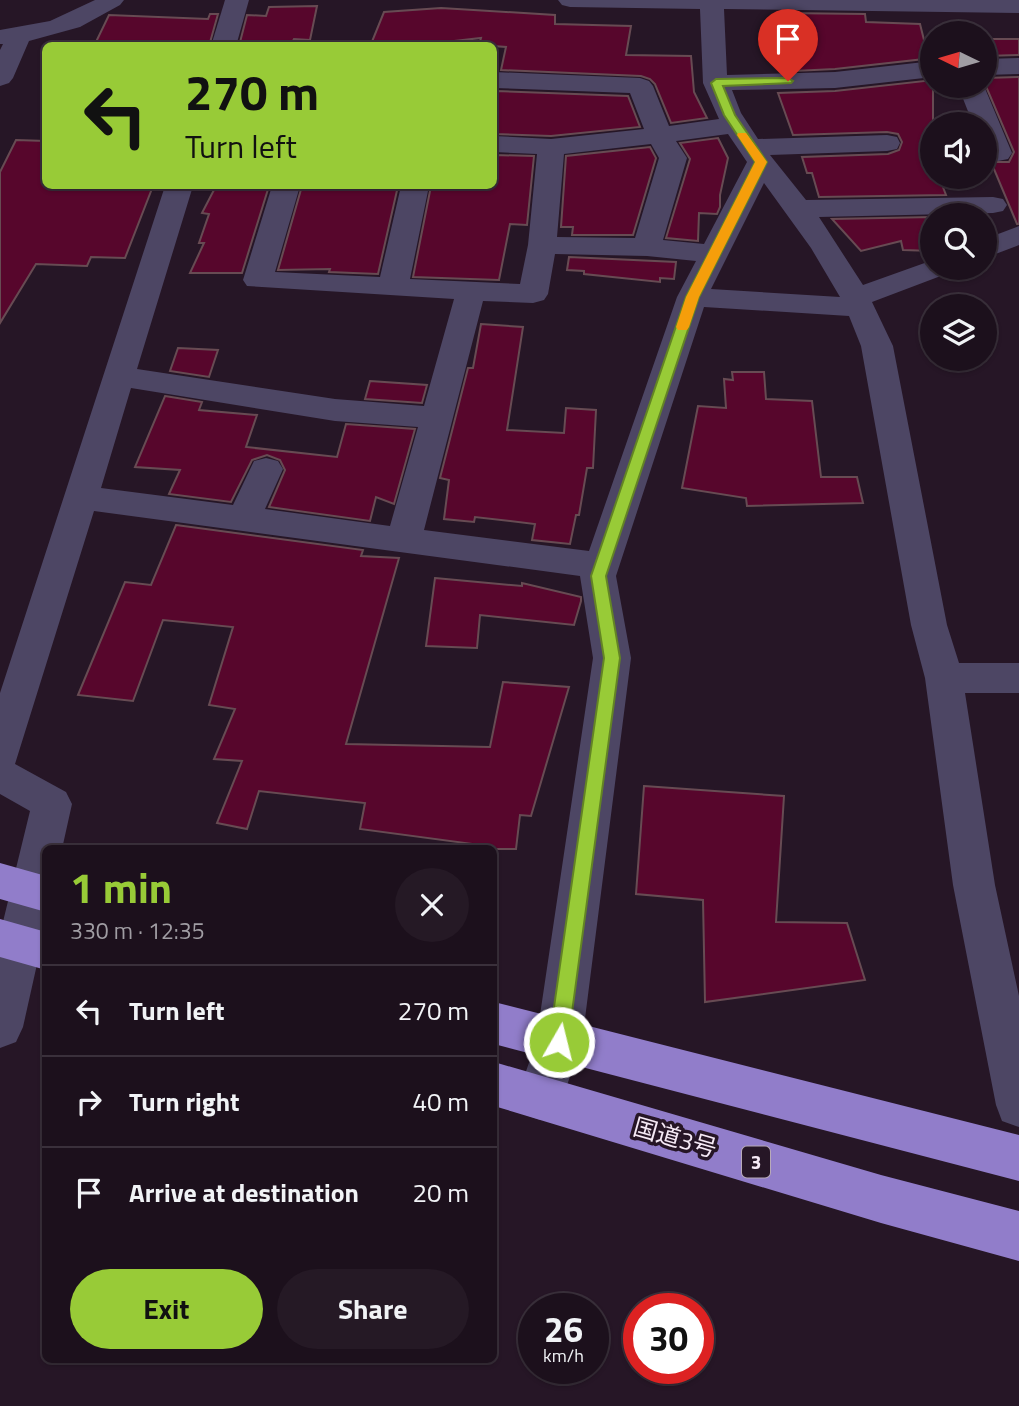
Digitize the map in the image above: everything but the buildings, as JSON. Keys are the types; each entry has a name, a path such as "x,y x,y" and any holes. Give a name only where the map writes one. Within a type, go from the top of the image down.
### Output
{"highway":[{"path":"497,1024 559,1042 1019,1158"},
{"name":"国道3号","path":"497,1085 881,1199 1019,1236"}],"street":[{"path":"10,36 48,30 79,20 112,0"},
{"path":"224,42 237,0"},
{"path":"570,0 984,2 1019,6"},
{"path":"712,2 716,83 749,144 838,267 877,346 886,382 925,601 944,678 974,884 1019,1105"},
{"path":"0,64 10,36"},
{"path":"0,78 10,36"},
{"path":"998,67 1019,66"},
{"path":"716,83 835,80 920,70"},
{"path":"497,80 640,86 659,135 673,158 647,247"},
{"path":"976,98 998,153"},
{"path":"497,144 551,147 659,135 749,144 887,143"},
{"path":"540,1098 559,1042 612,658 598,576 692,297 714,254 749,144"},
{"path":"285,189 258,280 533,294 542,246 551,147"},
{"path":"0,754 178,189"},
{"path":"393,287 414,189"},
{"path":"798,209 920,206"},
{"path":"997,244 1019,235"},
{"path":"542,246 647,247 714,254"},
{"path":"692,297 858,303 920,275"},
{"path":"404,539 471,291"},
{"path":"119,376 335,410 438,418"},
{"path":"244,518 266,470"},
{"path":"81,497 602,566"},
{"path":"944,678 1019,678"},
{"path":"0,775 52,804 26,888 22,944 0,1027"}],"slow traffic":[{"path":"682,327 692,297 761,162 742,135"}],"route":[{"path":"559,1042 612,658 598,576 692,297 761,162 729,115 716,83 788,81"}]}
